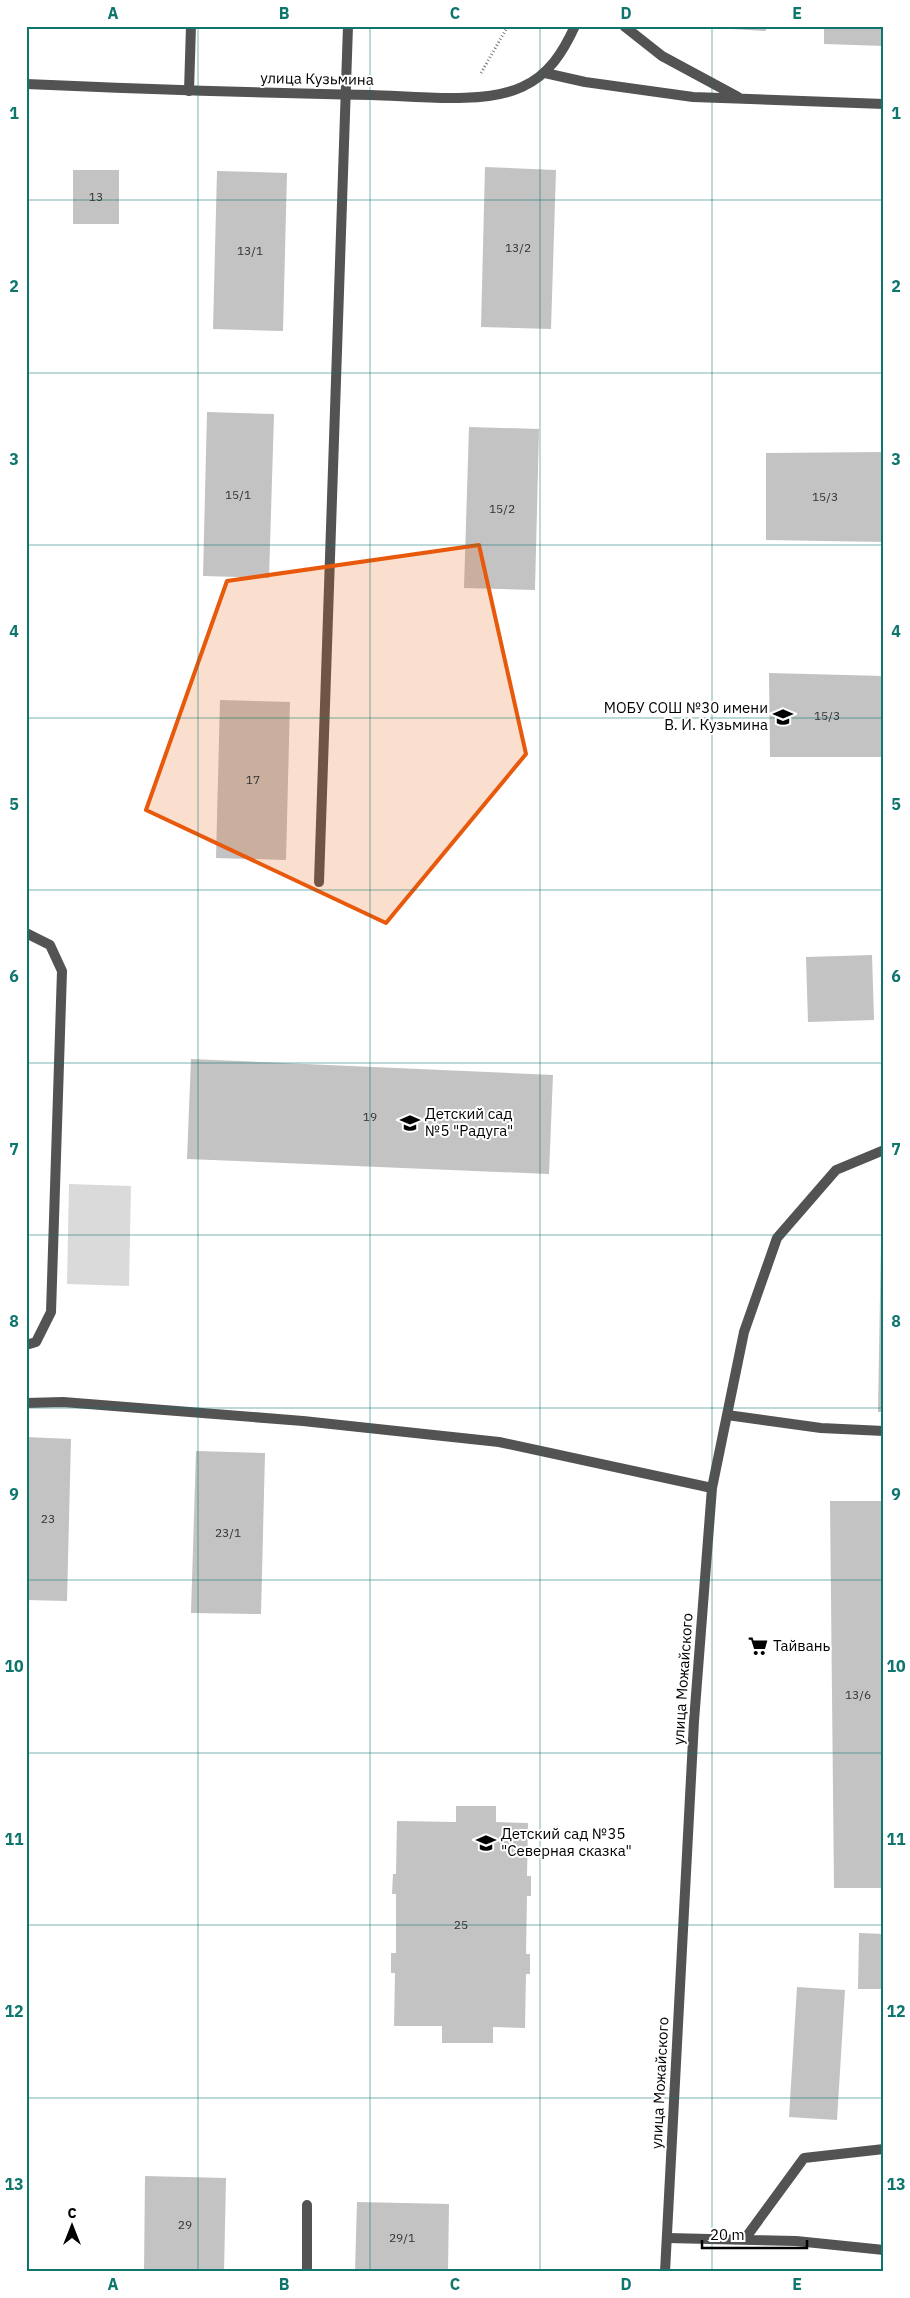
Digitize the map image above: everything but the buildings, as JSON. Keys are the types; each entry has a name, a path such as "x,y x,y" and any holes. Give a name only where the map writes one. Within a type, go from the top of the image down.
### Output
{"street":[{"path":"189,91 191,26"},
{"path":"319,882 348,26"},
{"name":"улица Кузьмина","path":"26,84 346,95 467,97 498,94 522,87 545,73 564,49 575,26"},
{"path":"624,26 662,56 740,98"},
{"path":"545,73 585,82 692,97 884,104"},
{"path":"26,933 50,945 62,971 51,1312 36,1342 26,1345"},
{"name":"улица Можайского","path":"665,2272 694,1721 712,1488 744,1332 777,1238 836,1170 884,1150"},
{"path":"26,1403 63,1402 303,1420 499,1442 712,1488"},
{"path":"727,1415 821,1428 884,1431"},
{"path":"744,2240 804,2158 884,2149"},
{"path":"307,2205 308,2272"},
{"path":"666,2238 796,2241 884,2250"}],"path":[{"path":"467,97 508,26"}],"highlighted area":[{"path":"479,545 526,754 386,923 146,810 227,581"}],"shaded area":[{"path":"69,1184 131,1186 129,1286 67,1284"}],"place":[{"name":"МОБУ СОШ №30 имени В. И. Кузьмина","path":"783,717"},
{"name":"Детский сад №5 \"Радуга\"","path":"410,1123"},
{"name":"Тайвань","path":"758,1646"},
{"name":"Детский сад №35 \"Северная сказка\"","path":"486,1843"}]}
